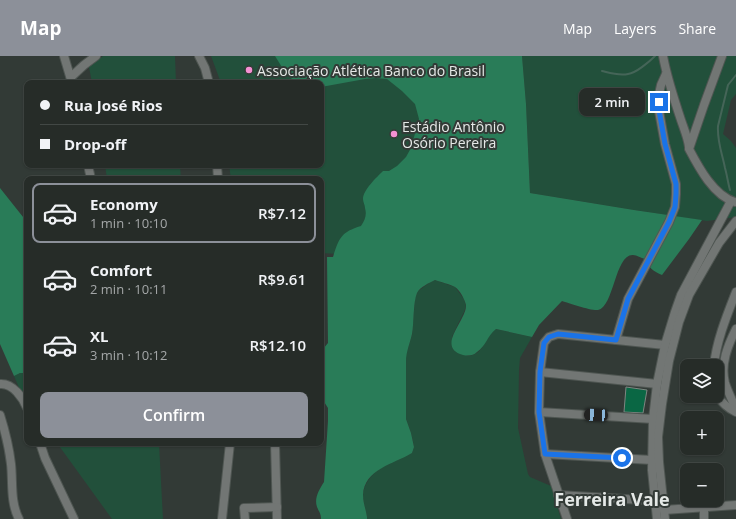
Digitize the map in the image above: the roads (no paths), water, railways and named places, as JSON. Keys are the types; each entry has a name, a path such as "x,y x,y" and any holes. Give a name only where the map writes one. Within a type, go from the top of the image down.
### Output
{"street":[{"path":"64,56 72,80"},
{"path":"72,80 84,65 96,56"},
{"path":"199,56 208,80"},
{"path":"663,56 666,74 688,140 689,149 713,186 719,192 734,201 681,295 666,345 657,384 653,419 652,460 659,501 665,515 704,507 704,519"},
{"path":"689,149 722,56"},
{"path":"616,340 628,299 669,222 675,207 676,184 665,144 659,110 659,94 666,74"},
{"path":"657,519 659,501 659,424 665,382 676,332 689,295 719,243 736,221"},
{"path":"715,359 722,332 736,292"},
{"path":"736,329 728,345 724,374 728,391 736,409"},
{"path":"566,519 545,454 539,412 540,372 544,343 549,337 558,334 666,345"},
{"path":"540,372 657,384"},
{"path":"0,384 7,385 15,389 24,402"},
{"path":"723,403 729,409 736,412"},
{"path":"539,412 653,419"},
{"path":"0,415 7,439 11,464 14,508 20,519"},
{"path":"41,446 45,458 74,519"},
{"path":"222,519 230,446"},
{"path":"275,446 277,519"},
{"path":"545,454 652,460"},
{"path":"558,495 659,501"},
{"path":"724,506 736,505"},
{"path":"245,519 244,508 276,507"}],"waterway":[{"path":"602,71 625,75 635,72 655,56"},
{"path":"730,190 719,142 718,126 728,85 736,75"}],"place":[{"name":"Associação Atlética Banco do Brasil","path":"249,70"},
{"name":"Estádio Antônio Osório Pereira","path":"394,134"}],"district":[{"name":"Ferreira Vale","path":"612,499"}]}
